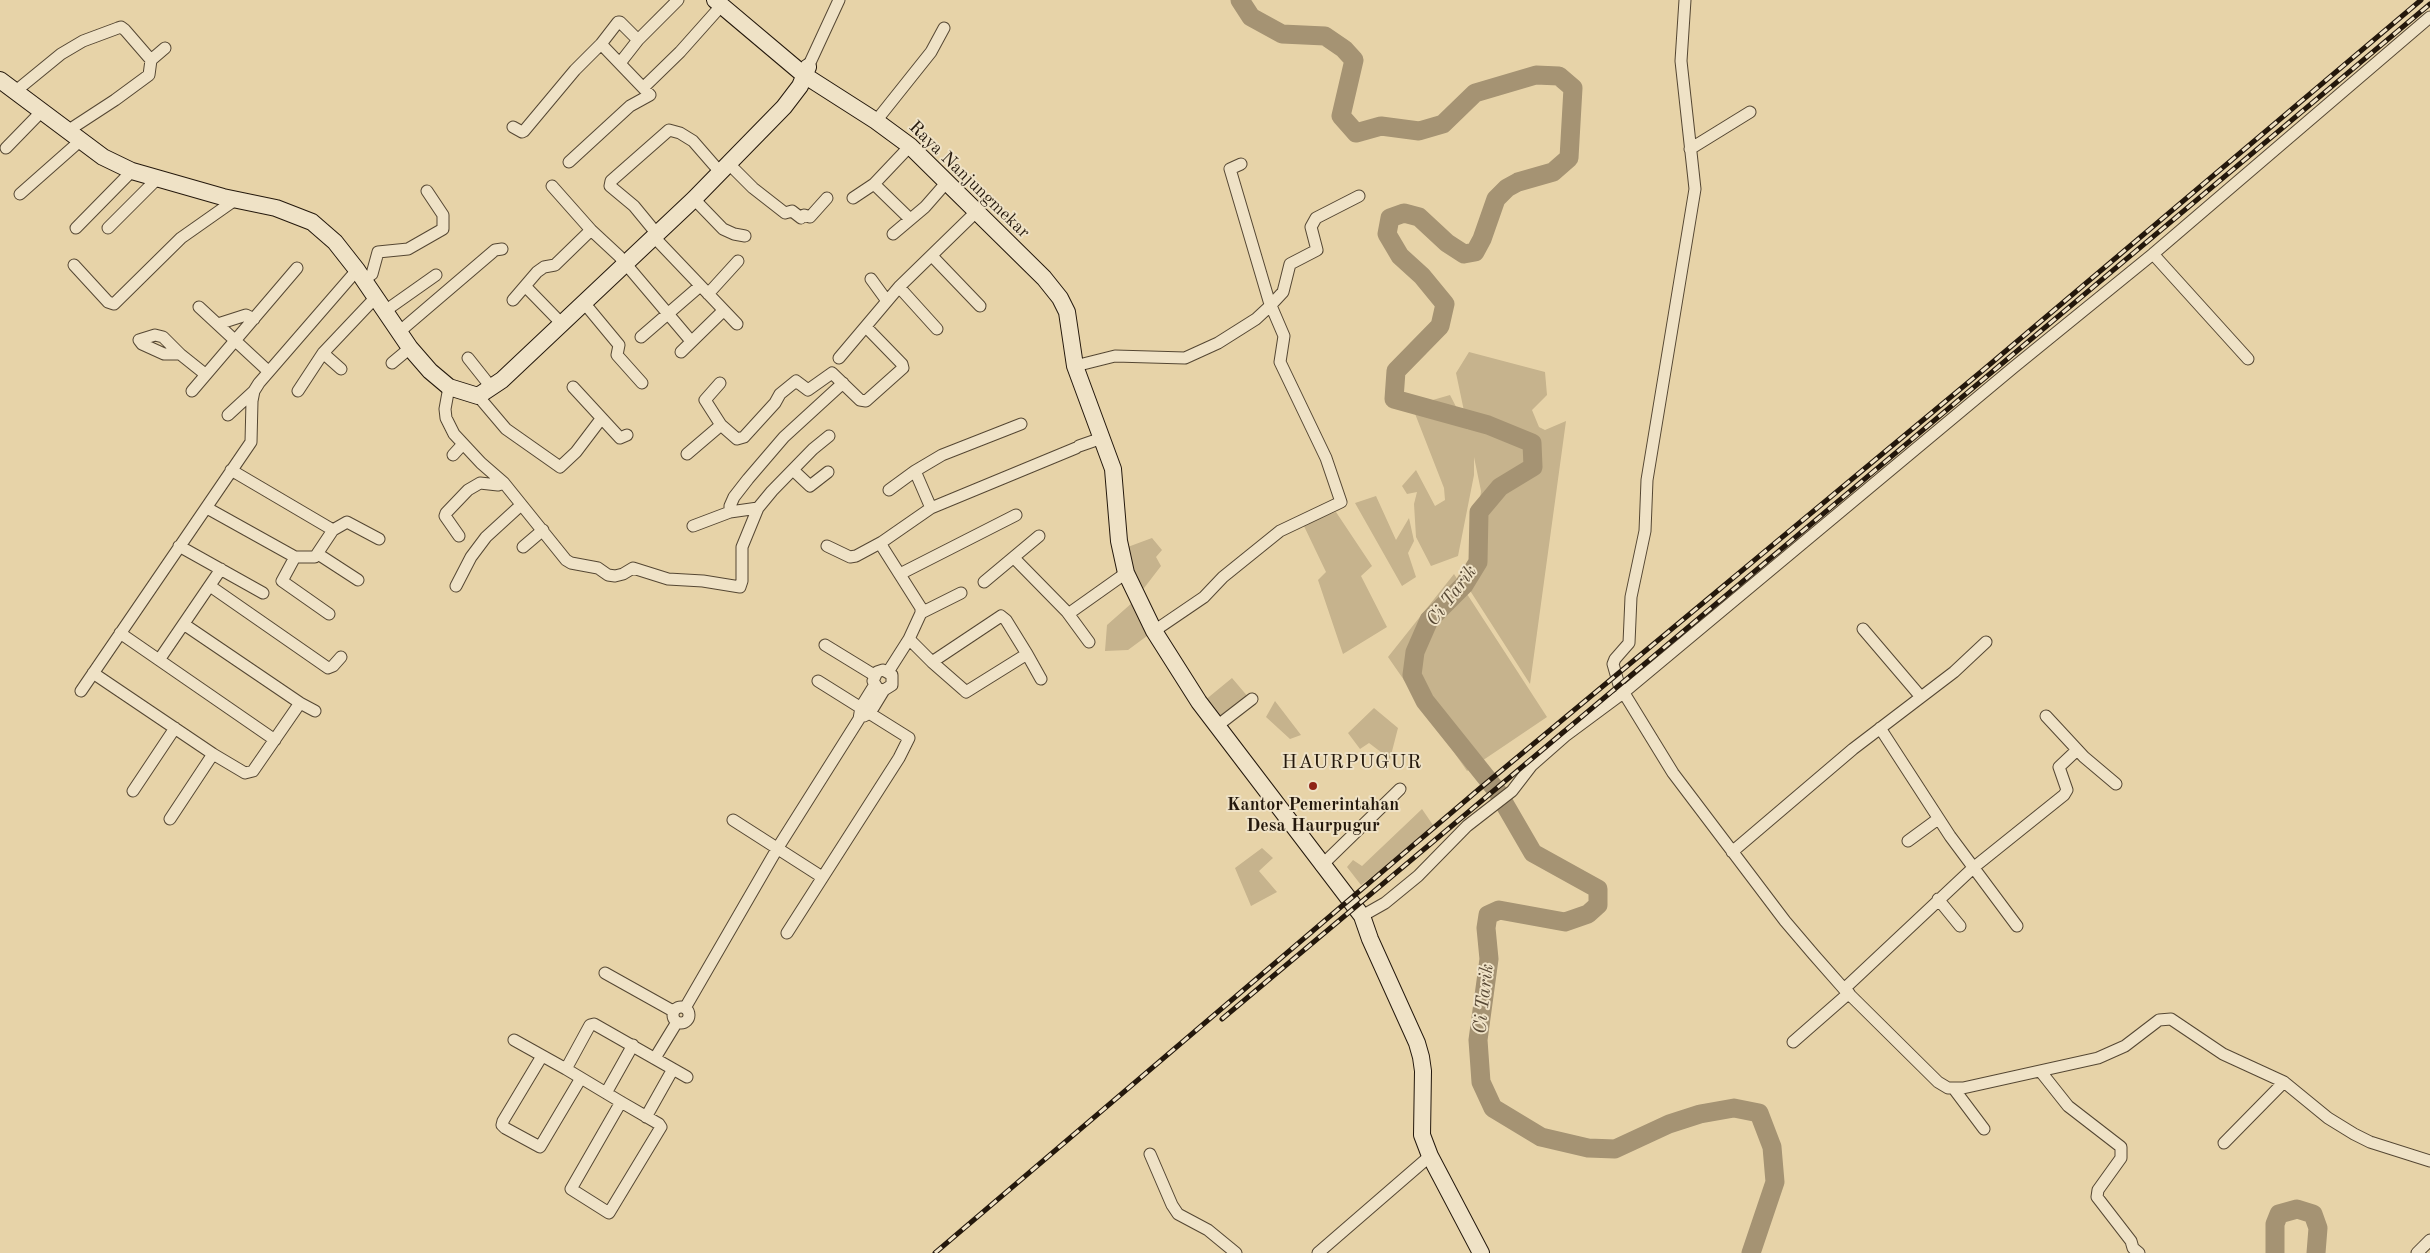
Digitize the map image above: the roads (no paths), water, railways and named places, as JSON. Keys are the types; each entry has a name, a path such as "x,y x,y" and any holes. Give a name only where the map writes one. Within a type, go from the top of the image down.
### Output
{"main road":[{"name":"Raya Nanjungmekar","path":"718,3 806,71 910,146 1055,290 1066,312 1075,366 1113,469 1119,541 1126,573 1154,631 1198,702 1362,916 1370,939 1422,1057 1424,1072 1422,1135 1430,1156 1481,1253"},
{"path":"0,80 17,90 103,158 132,171 235,200 250,201 276,208 312,222 336,242 361,275 410,348 430,371 449,387 484,391 502,380 563,325 694,199 784,107 800,86 806,71"}],"street":[{"path":"620,63 638,40 678,0"},
{"path":"806,71 839,0"},
{"path":"1685,0 1681,61 1695,189 1647,480 1645,532 1631,597 1628,643 1613,664 1615,676 1624,693 1673,773 1785,921 1847,991 1938,1082 1948,1088 1954,1089 2041,1072 2114,1052 2149,1026 2164,1018 2176,1022 2224,1054 2284,1082 2328,1118 2354,1134 2370,1142 2430,1162"},
{"path":"644,87 680,52 718,3"},
{"path":"1362,916 1384,903 1406,885 1446,849 1467,826 1512,792 1532,765 1565,736 1624,693 2014,367 2153,254 2430,17"},
{"path":"513,127 522,132 524,131 619,21 638,40"},
{"path":"17,90 61,54 83,41 118,28 125,30 151,60 151,69 145,79 75,136 20,194"},
{"path":"876,121 931,52 944,28"},
{"path":"569,162 630,106 650,96 644,87 601,44"},
{"path":"151,60 165,48"},
{"path":"6,148 42,111"},
{"path":"1690,149 1750,112"},
{"path":"737,324 655,236 634,206 610,186 611,181 669,130 680,133 693,141 724,168 784,213 792,211 801,218 804,216 810,217 827,198"},
{"path":"853,198 874,184 910,146"},
{"path":"1154,631 1204,598 1223,577 1280,531 1341,502 1326,458 1280,362 1284,336 1270,306 1230,169 1241,164"},
{"path":"76,228 132,171"},
{"path":"108,228 157,178"},
{"path":"893,234 946,183"},
{"path":"874,184 910,219"},
{"path":"552,186 591,230 626,264 691,341"},
{"path":"228,415 254,391 268,371 361,275 372,274 378,252 408,249 443,229 443,215 427,191"},
{"path":"1075,366 1115,356 1190,357 1238,330 1270,306 1283,292 1290,264 1317,250 1311,227 1313,221 1318,216 1359,196"},
{"path":"694,199 723,229 745,236"},
{"path":"74,266 108,302 114,304 180,238 235,200"},
{"path":"839,358 899,287 976,212"},
{"path":"513,300 544,267 555,265 591,230"},
{"path":"399,332 495,250 502,250"},
{"path":"2153,254 2248,359"},
{"path":"932,256 980,306"},
{"path":"641,337 704,290 738,261"},
{"path":"192,391 297,268"},
{"path":"298,391 323,353 380,304 436,275"},
{"path":"871,279 887,301"},
{"path":"526,287 563,325"},
{"path":"899,287 937,329"},
{"path":"585,304 619,345 618,355 642,384"},
{"path":"199,307 268,371"},
{"path":"681,352 723,311"},
{"path":"218,324 246,315 254,319"},
{"path":"720,383 705,400 722,425 737,439 741,439 775,403 780,394 796,381 808,390 832,373 862,402 902,368 902,364 866,327"},
{"path":"392,363 410,348"},
{"path":"323,353 341,369"},
{"path":"180,354 206,374"},
{"path":"468,358 506,429 560,467 576,452 601,419"},
{"path":"820,381 831,394"},
{"path":"730,512 730,506 734,497 784,437 843,383"},
{"path":"449,387 445,409 446,418 454,434 504,483 571,564 598,568 608,574 621,575 632,568 668,579 703,581 739,587 742,583 742,547 758,508 793,470 829,436"},
{"path":"573,387 620,438 628,435"},
{"path":"81,691 207,508 252,439 254,391"},
{"path":"889,490 915,471 942,455 1021,424"},
{"path":"687,454 722,425"},
{"path":"827,546 850,556 856,556 882,542 931,508 1102,438"},
{"path":"453,454 463,444"},
{"path":"231,470 333,530"},
{"path":"793,470 810,486 828,472"},
{"path":"915,471 931,508"},
{"path":"460,536 445,516 446,513 468,490 480,483 498,485 504,483"},
{"path":"456,586 471,557 486,537 521,504"},
{"path":"207,508 295,557 313,558 318,554 333,530 347,522 379,539"},
{"path":"693,526 730,512 758,508"},
{"path":"900,574 1016,515"},
{"path":"523,547 543,530"},
{"path":"984,582 1039,536"},
{"path":"882,542 883,548 919,603 921,614 909,639 888,672"},
{"path":"180,546 263,593"},
{"path":"318,554 358,580"},
{"path":"295,557 282,582 329,614"},
{"path":"1014,558 1067,612 1090,642"},
{"path":"159,660 221,569"},
{"path":"1067,612 1071,612 1126,573"},
{"path":"210,586 328,668 341,657"},
{"path":"921,614 961,593"},
{"path":"932,662 1000,616 1006,620 1041,679"},
{"path":"185,624 300,703 316,711"},
{"path":"1863,629 1921,697"},
{"path":"120,633 275,740"},
{"path":"909,639 966,692 1027,654"},
{"path":"1732,852 1986,642"},
{"path":"825,645 878,684 890,688 893,682 888,672"},
{"path":"656,1058 678,1014 863,713 878,684 880,671 888,672"},
{"path":"93,673 213,754 241,771 248,773 253,771 300,703"},
{"path":"787,933 908,742 907,735 863,713 818,681"},
{"path":"1217,726 1252,699"},
{"path":"2046,716 2077,750 2116,784"},
{"path":"133,791 175,728"},
{"path":"1880,728 1938,819 2017,926"},
{"path":"1793,1042 1847,991 1938,899 1973,868 2064,795 2066,790 2059,767 2077,750"},
{"path":"170,819 213,754"},
{"path":"1322,866 1400,789"},
{"path":"1908,841 1938,819"},
{"path":"733,820 822,877"},
{"path":"1938,899 1960,926"},
{"path":"605,973 678,1014"},
{"path":"566,1069 590,1026 594,1024 687,1077"},
{"path":"514,1040 566,1069 581,1078 606,1093 621,1102 646,1117 661,1128 608,1213 571,1190 621,1102"},
{"path":"606,1093 633,1045"},
{"path":"542,1056 502,1125 540,1148 581,1078"},
{"path":"646,1117 674,1069"},
{"path":"2041,1072 2068,1106 2122,1148 2121,1158 2097,1194 2131,1241 2133,1248 2139,1253"},
{"path":"2224,1143 2284,1082"},
{"path":"1954,1089 1984,1130"},
{"path":"1150,1154 1172,1205 1178,1214 1208,1230 1236,1253"},
{"path":"1318,1253 1430,1156"},
{"path":"2417,1253 2430,1240"}],"waterway":[{"name":"Ci Tarik","path":"1240,0 1251,17 1282,34 1325,36 1344,49 1354,60 1341,116 1356,133 1381,126 1419,131 1443,124 1475,93 1536,75 1559,76 1573,88 1569,158 1553,172 1518,182 1507,188 1496,199 1482,239 1475,252 1464,254 1447,243 1419,217 1404,213 1390,218 1387,234 1400,256 1422,276 1445,304 1440,326 1396,371 1394,399 1488,425 1532,443 1533,467 1500,487 1479,512 1478,562 1464,585 1429,620 1415,652 1412,675 1425,701 1497,791 1533,853 1598,889 1598,905 1588,914 1565,922 1499,910 1488,915 1486,928 1489,959 1478,1040 1481,1082 1493,1108 1541,1137 1588,1148 1615,1149 1669,1124 1700,1114 1734,1108 1759,1113 1772,1147 1775,1182 1751,1253"},
{"name":"Ci Tarik","path":"2275,1253 2275,1224 2279,1214 2297,1209 2313,1214 2318,1228 2316,1253"}],"railway":[{"path":"935,1253 1478,790 1982,371 2421,0"},
{"path":"1222,1019 2430,4"}],"place":[{"name":"Kantor Pemerintahan Desa Haurpugur","path":"1313,786"}],"district":[{"name":"HAURPUGUR","path":"1352,763"}]}
